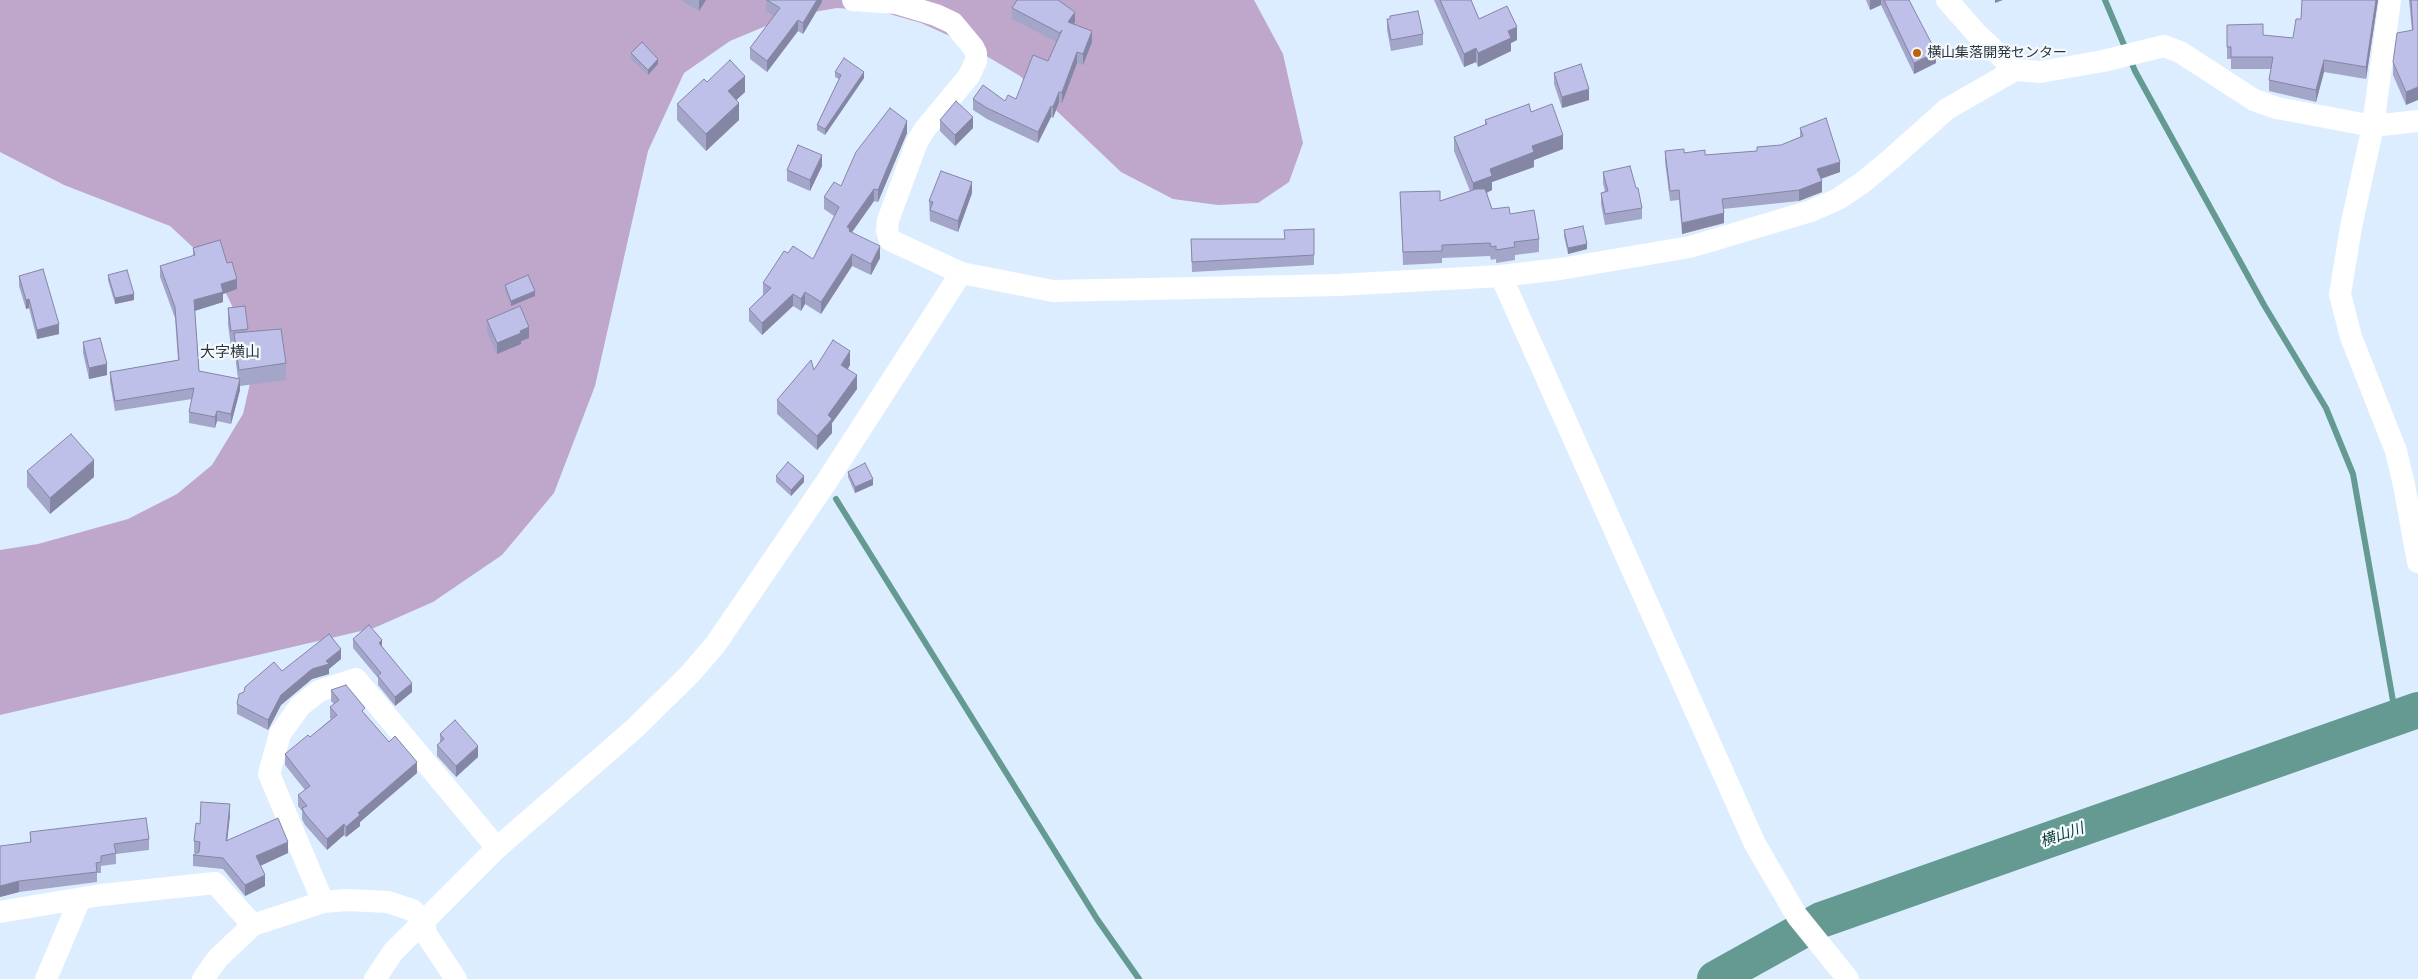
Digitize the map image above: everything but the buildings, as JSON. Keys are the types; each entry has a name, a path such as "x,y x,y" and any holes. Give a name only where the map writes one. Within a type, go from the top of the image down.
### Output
{"street":[{"path":"853,0 896,3 936,15 953,23 973,47 976,61 969,76 925,129 917,142 886,231 890,240 961,273 1053,291 1338,285 1502,276 1560,269 1690,247 1825,206 1862,183 1947,109 2015,70 2040,72 2103,61 2164,46 2180,52 2254,100 2292,112 2373,126 2418,121"},
{"path":"1947,0 1976,34 2015,70"},
{"path":"2390,0 2373,126 2351,227 2340,294 2351,337 2396,451 2418,562"},
{"path":"375,979 393,952 497,848 634,729 690,674 715,645 827,482 961,273"},
{"path":"1502,276 1754,844 1797,916 1848,979"},
{"path":"323,902 269,774 280,734 300,706 319,691 356,679 497,848"},
{"path":"0,912 80,899 215,883 253,925"},
{"path":"46,979 80,899"},
{"path":"203,979 218,958 253,925 323,902 347,900 388,902 412,910 424,920 426,934 456,979"}],"shaded area":[{"path":"0,0 1254,0 1283,54 1303,143 1289,182 1258,203 1218,205 1173,199 1121,172 1020,76 963,42 921,23 879,11 837,8 790,16 730,41 684,73 648,151 595,386 554,493 502,555 433,602 374,628 0,715 0,550 38,544 128,519 177,494 212,465 243,414 251,379 239,320 212,265 170,226 64,185 0,152"}],"waterway":[{"path":"2105,0 2135,71 2264,305 2326,408 2353,474 2396,718"},
{"path":"836,499 1097,919 1139,979"},
{"name":"横山川","path":"1715,979 1821,920 2418,710"}],"place":[{"name":"横山集落開発センター","path":"1917,53"}],"district":[{"name":"大字横山","path":"230,352"}]}
